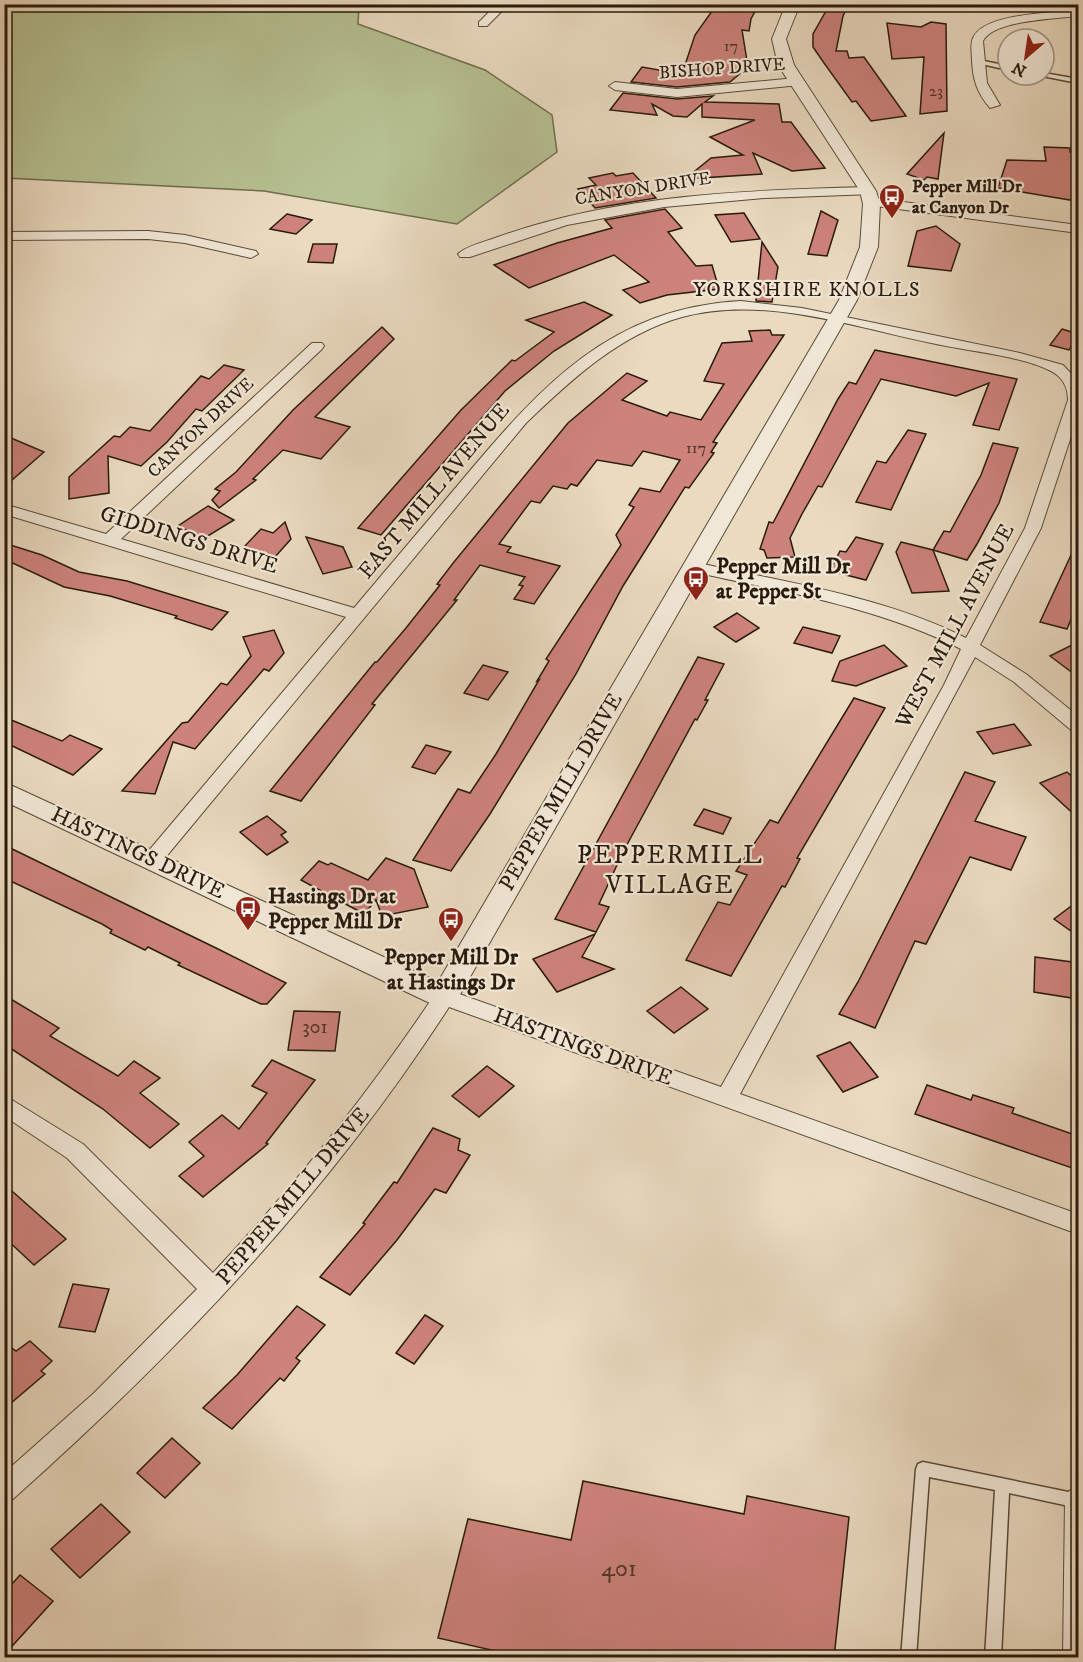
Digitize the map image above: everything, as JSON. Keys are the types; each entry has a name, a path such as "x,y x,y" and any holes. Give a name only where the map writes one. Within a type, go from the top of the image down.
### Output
{"street":[{"path":"483,24 504,4"},
{"path":"793,4 782,27 779,44 786,65 870,196"},
{"path":"994,105 981,90 977,41 979,35 990,27 1078,13"},
{"name":"BISHOP DRIVE","path":"615,86 677,93 796,82"},
{"name":"CANYON DRIVE","path":"465,254 506,237 576,218 683,198 870,196 1078,229"},
{"name":"PEPPER MILL DRIVE","path":"4,1490 114,1391 214,1290 368,1108 444,997 614,700 694,567 837,319 864,266 871,235 870,196"},
{"path":"4,236 148,235 184,239 251,254"},
{"name":"EAST MILL AVENUE","path":"153,859 521,420 583,363 618,339 661,319 724,306 768,307 837,319"},
{"name":"WEST MILL AVENUE","path":"726,1098 953,685 1033,528 1046,497 1076,400 1075,386 1061,370 1042,363 837,319"},
{"name":"CANYON DRIVE","path":"111,539 317,346"},
{"name":"GIDDINGS DRIVE","path":"4,509 111,539 359,615"},
{"path":"694,567 867,609 939,632 971,647 1023,680 1078,726"},
{"name":"HASTINGS DRIVE","path":"4,790 444,997 1078,1224"},
{"path":"4,1104 75,1151 214,1290"},
{"path":"1077,1650 1078,1500"}],"lane":[{"path":"979,62 996,66"},
{"path":"1056,77 1078,81"},
{"path":"908,1658 923,1469 1078,1500"},
{"path":"993,1658 1002,1485"}],"green space":[{"path":"4,5 359,5 358,24 485,70 552,115 557,152 457,224 264,191 5,178"}],"building":[{"path":"717,4 759,4 751,19 749,31 742,30 748,67 730,82 677,87 631,82 642,67 682,74 695,35"},
{"path":"830,4 849,4 843,16 836,51 847,51 849,58 864,57 906,116 871,121 856,101 852,102 813,47 813,34"},
{"path":"931,22 946,24 947,111 920,114 924,57 892,59 887,23 921,27"},
{"path":"623,93 677,99 713,96 705,102 779,104 782,122 791,122 825,168 792,171 753,153 762,174 685,179 711,158 743,155 710,137 755,120 702,117 702,104 687,117 673,116 652,104 657,115 610,110"},
{"path":"944,133 938,179 927,177 924,180 907,174"},
{"path":"1044,147 1070,148 1070,152 1078,152 1076,201 998,188 1007,160 1046,161"},
{"path":"613,173 616,176 633,173 656,198 595,208 578,189 596,185 589,178"},
{"path":"665,209 682,228 668,232 696,266 712,265 719,289 667,295 640,303 623,290 649,282 614,255 529,288 494,265 557,243 612,228 605,220"},
{"path":"821,211 838,220 827,256 808,254"},
{"path":"744,213 760,239 731,242 715,215"},
{"path":"287,214 312,220 296,234 270,229"},
{"path":"936,226 960,244 951,271 908,266 917,231"},
{"path":"762,242 778,267 772,302 756,301"},
{"path":"313,244 337,244 333,263 308,262"},
{"path":"584,302 612,315 554,351 505,391 381,535 358,528 461,410 512,360 515,361 554,332 526,320"},
{"path":"382,327 394,339 315,417 350,427 321,459 283,450 253,479 256,480 219,508 212,500 220,491 215,489 236,472 293,410"},
{"path":"1062,329 1078,334 1069,350 1050,345"},
{"path":"770,330 772,335 784,335 713,442 717,443 711,452 714,453 689,488 685,487 623,586 576,674 490,814 451,871 413,860 458,789 470,793 496,754 549,661 546,659 621,545 616,535 634,507 629,505 640,488 660,492 680,460 643,451 632,466 597,460 577,486 571,484 567,489 553,486 540,503 531,501 499,544 511,547 507,552 560,566 534,604 514,599 523,586 519,585 525,577 480,565 454,600 457,600 372,704 375,705 301,801 270,791 375,662 406,628 440,585 437,584 454,562 568,423 627,373 647,381 622,400 667,416 670,412 701,420 724,384 704,381 722,343 752,341 749,331"},
{"path":"875,350 1017,379 999,430 973,425 989,383 956,396 881,379 822,487 818,486 790,538 795,557 767,558 764,550 760,549 769,522 773,523 838,399 849,382 856,384"},
{"path":"224,365 244,370 202,411 196,409 167,442 141,466 108,456 109,493 69,499 69,477 114,436 120,437 130,427 150,431 201,376 209,379"},
{"path":"908,430 926,434 891,510 856,502 877,461 886,463"},
{"path":"4,435 44,452 4,487"},
{"path":"993,443 1018,448 999,503 977,544 967,560 933,550 944,531 950,532 981,475"},
{"path":"208,506 234,520 203,539 178,526"},
{"path":"285,522 291,539 275,557 243,548 261,529 273,533"},
{"path":"306,537 343,547 352,567 323,574"},
{"path":"856,537 883,544 866,580 830,571 840,551 846,552"},
{"path":"1078,540 1078,602 1067,629 1040,622"},
{"path":"901,542 933,550 949,591 912,593 896,552"},
{"path":"4,543 42,555 79,572 127,581 228,612 212,630 175,618 177,616 110,596 64,587 4,559"},
{"path":"737,613 759,628 736,642 714,627"},
{"path":"803,627 840,636 832,653 794,643"},
{"path":"274,630 284,653 269,671 264,669 195,749 173,742 155,794 122,791 182,723 188,722 221,683 227,685 251,656 243,637"},
{"path":"1078,642 1078,677 1050,656"},
{"path":"884,645 907,666 856,686 832,681 840,661"},
{"path":"698,657 724,664 705,700 708,700 697,720 695,719 623,852 599,904 609,907 596,932 555,919"},
{"path":"483,665 508,672 488,700 464,693"},
{"path":"854,698 885,708 797,858 800,859 785,887 782,886 731,976 686,960 718,902 730,905 747,875 736,871 770,820 778,823"},
{"path":"4,717 62,741 70,735 102,749 73,775 4,742"},
{"path":"1014,724 1031,745 993,754 977,732"},
{"path":"426,745 451,752 435,774 412,767"},
{"path":"965,772 995,782 975,821 1026,837 1011,870 970,857 926,944 915,941 875,1028 839,1014 858,982"},
{"path":"1067,772 1078,782 1078,818 1040,783"},
{"path":"704,809 731,818 723,834 694,825"},
{"path":"267,816 286,832 281,835 288,842 267,855 240,832"},
{"path":"4,845 286,983 267,1004 261,1004 178,965 180,963 148,947 145,950 110,933 112,930 102,924 4,878"},
{"path":"386,858 414,869 428,907 382,916 376,900 364,914 301,880 319,861 328,865 331,863 368,880"},
{"path":"1078,901 1078,936 1054,919"},
{"path":"595,934 582,957 614,969 557,992 533,959"},
{"path":"1035,957 1072,962 1072,998 1034,992"},
{"path":"681,987 708,1009 674,1033 647,1011"},
{"path":"4,995 59,1028 50,1036 118,1076 134,1061 160,1078 140,1093 179,1124 150,1148 103,1109 4,1044"},
{"path":"294,1011 340,1012 335,1051 288,1050"},
{"path":"850,1042 878,1077 843,1092 817,1056"},
{"path":"272,1060 315,1080 266,1143 268,1144 203,1197 179,1176 204,1156 189,1142 222,1115 239,1129 267,1093 252,1086"},
{"path":"487,1066 514,1086 479,1117 452,1096"},
{"path":"927,1085 971,1100 973,1095 1014,1108 1012,1113 1078,1136 1078,1170 915,1114"},
{"path":"433,1128 460,1139 458,1150 470,1155 446,1193 435,1189 397,1240 350,1295 320,1277 365,1224 363,1223 394,1182 397,1183"},
{"path":"4,1184 66,1239 34,1265 4,1237"},
{"path":"73,1284 109,1289 95,1332 59,1327"},
{"path":"297,1306 325,1325 296,1358 300,1361 284,1381 280,1378 232,1429 203,1408 237,1375"},
{"path":"425,1315 443,1326 414,1364 396,1353"},
{"path":"30,1341 52,1361 41,1371 45,1374 4,1409 4,1342 16,1351"},
{"path":"172,1438 200,1463 165,1498 137,1473"},
{"path":"583,1481 744,1514 747,1496 849,1517 834,1658 527,1658 438,1638 468,1519 571,1540"},
{"path":"101,1504 130,1532 80,1578 51,1549"},
{"path":"20,1575 53,1601 4,1655 4,1593"}],"place":[{"name":"Pepper Mill Dr at Canyon Dr","path":"892,220"},
{"name":"Pepper Mill Dr at Pepper St","path":"696,602"},
{"name":"Hastings Dr at Pepper Mill Dr","path":"248,932"},
{"name":"Pepper Mill Dr at Hastings Dr","path":"451,943"}],"district":[{"name":"YORKSHIRE KNOLLS","path":"807,290"},
{"name":"PEPPERMILL VILLAGE","path":"670,870"}]}
